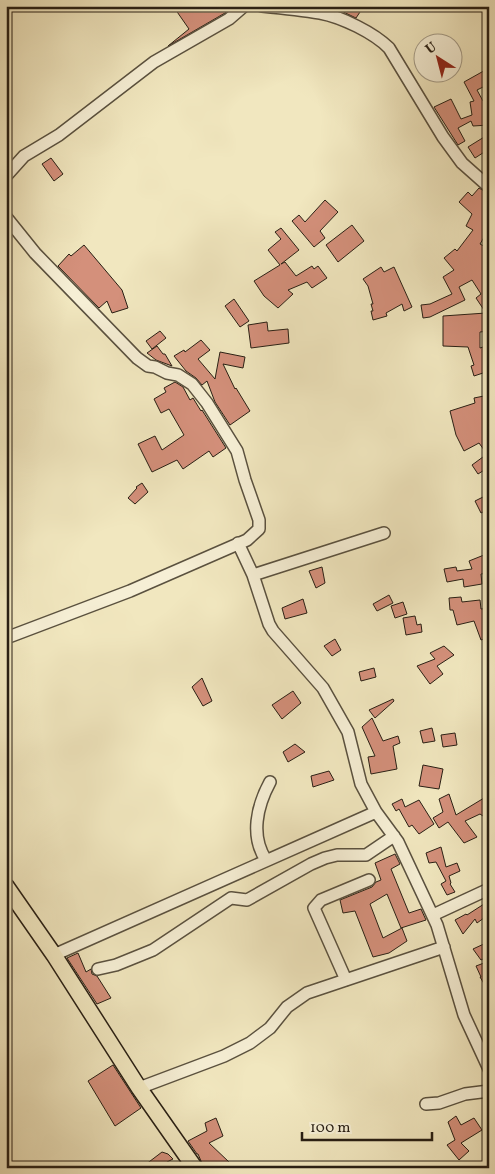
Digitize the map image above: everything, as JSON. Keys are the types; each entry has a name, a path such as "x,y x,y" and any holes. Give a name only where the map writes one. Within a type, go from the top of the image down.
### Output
{"main road":[{"path":"6,886 54,955 139,1088 195,1168"}],"street":[{"path":"6,176 24,156 67,129 154,62 229,19 244,6"},
{"path":"262,6 322,13 354,25 382,41 390,48 443,137 462,164 489,187"},
{"path":"6,217 35,252 137,358 148,366 178,375 192,384 207,403 237,451 259,520 258,529 246,540 130,591 6,638"},
{"path":"253,575 384,533"},
{"path":"238,543 253,575 266,616 273,631 323,688 348,732 361,784 376,812 394,836 432,915 464,1015 489,1069"},
{"path":"266,860 256,840 256,824 260,807 270,782"},
{"path":"54,955 376,812"},
{"path":"98,969 116,965 153,950 231,898 247,900 311,864 325,858 366,854 394,836"},
{"path":"346,980 314,908 321,900 369,880"},
{"path":"432,915 489,890"},
{"path":"139,1088 224,1056 250,1043 270,1028 287,1007 307,993 444,948"},
{"path":"426,1104 439,1103 465,1094 489,1091"}],"building":[{"path":"173,6 232,6 225,13 168,46 189,29"},
{"path":"331,6 364,6 356,18"},
{"path":"489,68 489,84 477,90 483,101 489,99 489,125 473,126 471,121 458,128 465,141 458,145 434,107 451,99 461,119 472,115 470,102 474,101 464,82"},
{"path":"489,134 489,149 475,158 468,147"},
{"path":"51,158 63,174 54,181 42,164"},
{"path":"479,188 489,194 489,229 480,244 489,249 489,331 480,332 480,348 489,345 489,371 474,376 471,366 474,365 468,347 443,346 443,316 486,313 476,298 481,294 472,280 459,287 465,300 430,317 423,318 421,305 430,304 452,294 443,277 454,270 444,258 455,249 457,251 473,230 466,226 472,214 459,202 468,192 472,196"},
{"path":"325,200 338,212 320,231 325,238 314,247 292,221 299,215 305,222"},
{"path":"352,225 364,241 338,262 326,245"},
{"path":"281,228 299,250 281,264 285,262 296,276 312,266 314,269 318,266 327,278 312,288 307,282 288,290 293,294 278,308 264,296 254,281 280,265 268,250 281,239 275,232"},
{"path":"84,245 122,290 128,308 112,313 107,301 99,308 58,266 69,254 71,256"},
{"path":"381,267 384,272 394,267 412,307 404,311 402,304 386,313 387,316 373,320 371,304 373,304 368,286 363,279"},
{"path":"234,299 249,321 240,327 225,306"},
{"path":"267,322 268,331 288,329 289,343 251,348 248,325"},
{"path":"160,331 166,338 152,349 146,341"},
{"path":"201,340 210,350 198,359 215,379 220,352 245,357 243,368 223,364 235,389 250,411 230,425 215,402 207,381 202,385 186,371 174,356 184,350 185,352"},
{"path":"157,346 165,354 172,366 156,360 147,353"},
{"path":"175,382 183,387 190,400 193,398 226,448 213,457 209,451 183,469 177,460 152,472 138,444 155,436 162,450 184,435 169,409 161,413 154,399 166,392 164,388"},
{"path":"489,395 489,467 478,474 472,465 487,454 479,443 464,451 456,435 450,411 475,403 474,398"},
{"path":"142,483 148,492 135,504 128,498 136,487"},
{"path":"489,494 489,509 481,513 475,501"},
{"path":"489,553 489,573 481,574 482,584 464,587 463,579 447,582 444,569 456,567 457,571 472,569 469,561"},
{"path":"322,567 325,583 316,588 309,571"},
{"path":"389,595 393,603 377,611 373,604"},
{"path":"461,597 462,602 480,600 481,609 489,608 489,637 481,640 474,621 457,625 453,610 450,610 449,598"},
{"path":"303,599 307,613 285,619 282,608"},
{"path":"403,602 407,614 395,618 391,606"},
{"path":"415,616 417,625 421,624 422,632 406,635 403,618"},
{"path":"335,639 341,650 332,656 324,646"},
{"path":"444,646 454,655 437,666 443,674 430,684 417,666 435,659 430,653"},
{"path":"374,668 376,677 361,681 359,672"},
{"path":"202,678 212,701 203,706 192,687"},
{"path":"293,691 301,703 282,719 272,705"},
{"path":"393,699 394,701 375,718 369,710"},
{"path":"372,718 383,741 398,736 400,743 393,746 397,769 371,774 368,757 375,756 362,727"},
{"path":"432,728 435,741 423,743 420,731"},
{"path":"455,733 457,745 443,747 441,735"},
{"path":"295,744 305,752 288,762 283,752"},
{"path":"423,765 443,769 439,789 419,786"},
{"path":"329,771 334,780 313,787 311,776"},
{"path":"449,794 456,815 484,798 489,806 489,820 480,814 465,821 477,837 464,843 448,822 439,828 433,818 443,812 439,799"},
{"path":"402,799 405,807 419,800 434,824 419,834 412,825 409,827 399,809 396,811 392,804"},
{"path":"441,847 446,867 457,863 460,871 449,876 450,884 455,892 447,895 441,884 446,881 436,862 429,863 426,853"},
{"path":"395,854 400,864 391,869 409,913 421,909 426,920 401,928 387,894 370,904 383,938 402,928 407,941 389,953 373,957 355,911 343,913 340,900 372,887 381,880 375,863"},
{"path":"484,904 488,915 477,923 475,919 463,934 455,920"},
{"path":"486,943 489,948 489,956 481,960 473,949"},
{"path":"78,953 86,972 91,969 92,974 97,976 111,998 97,1004 67,958"},
{"path":"484,963 489,972 489,992 476,966"},
{"path":"113,1065 141,1108 115,1126 88,1081"},
{"path":"456,1116 461,1125 474,1118 482,1130 461,1143 469,1151 459,1160 447,1145 455,1140 448,1122"},
{"path":"216,1118 223,1136 209,1143 229,1162 221,1168 204,1168 198,1154 188,1141 207,1131 205,1123"},
{"path":"162,1152 168,1154 173,1159 167,1162 171,1168 141,1168"}]}
